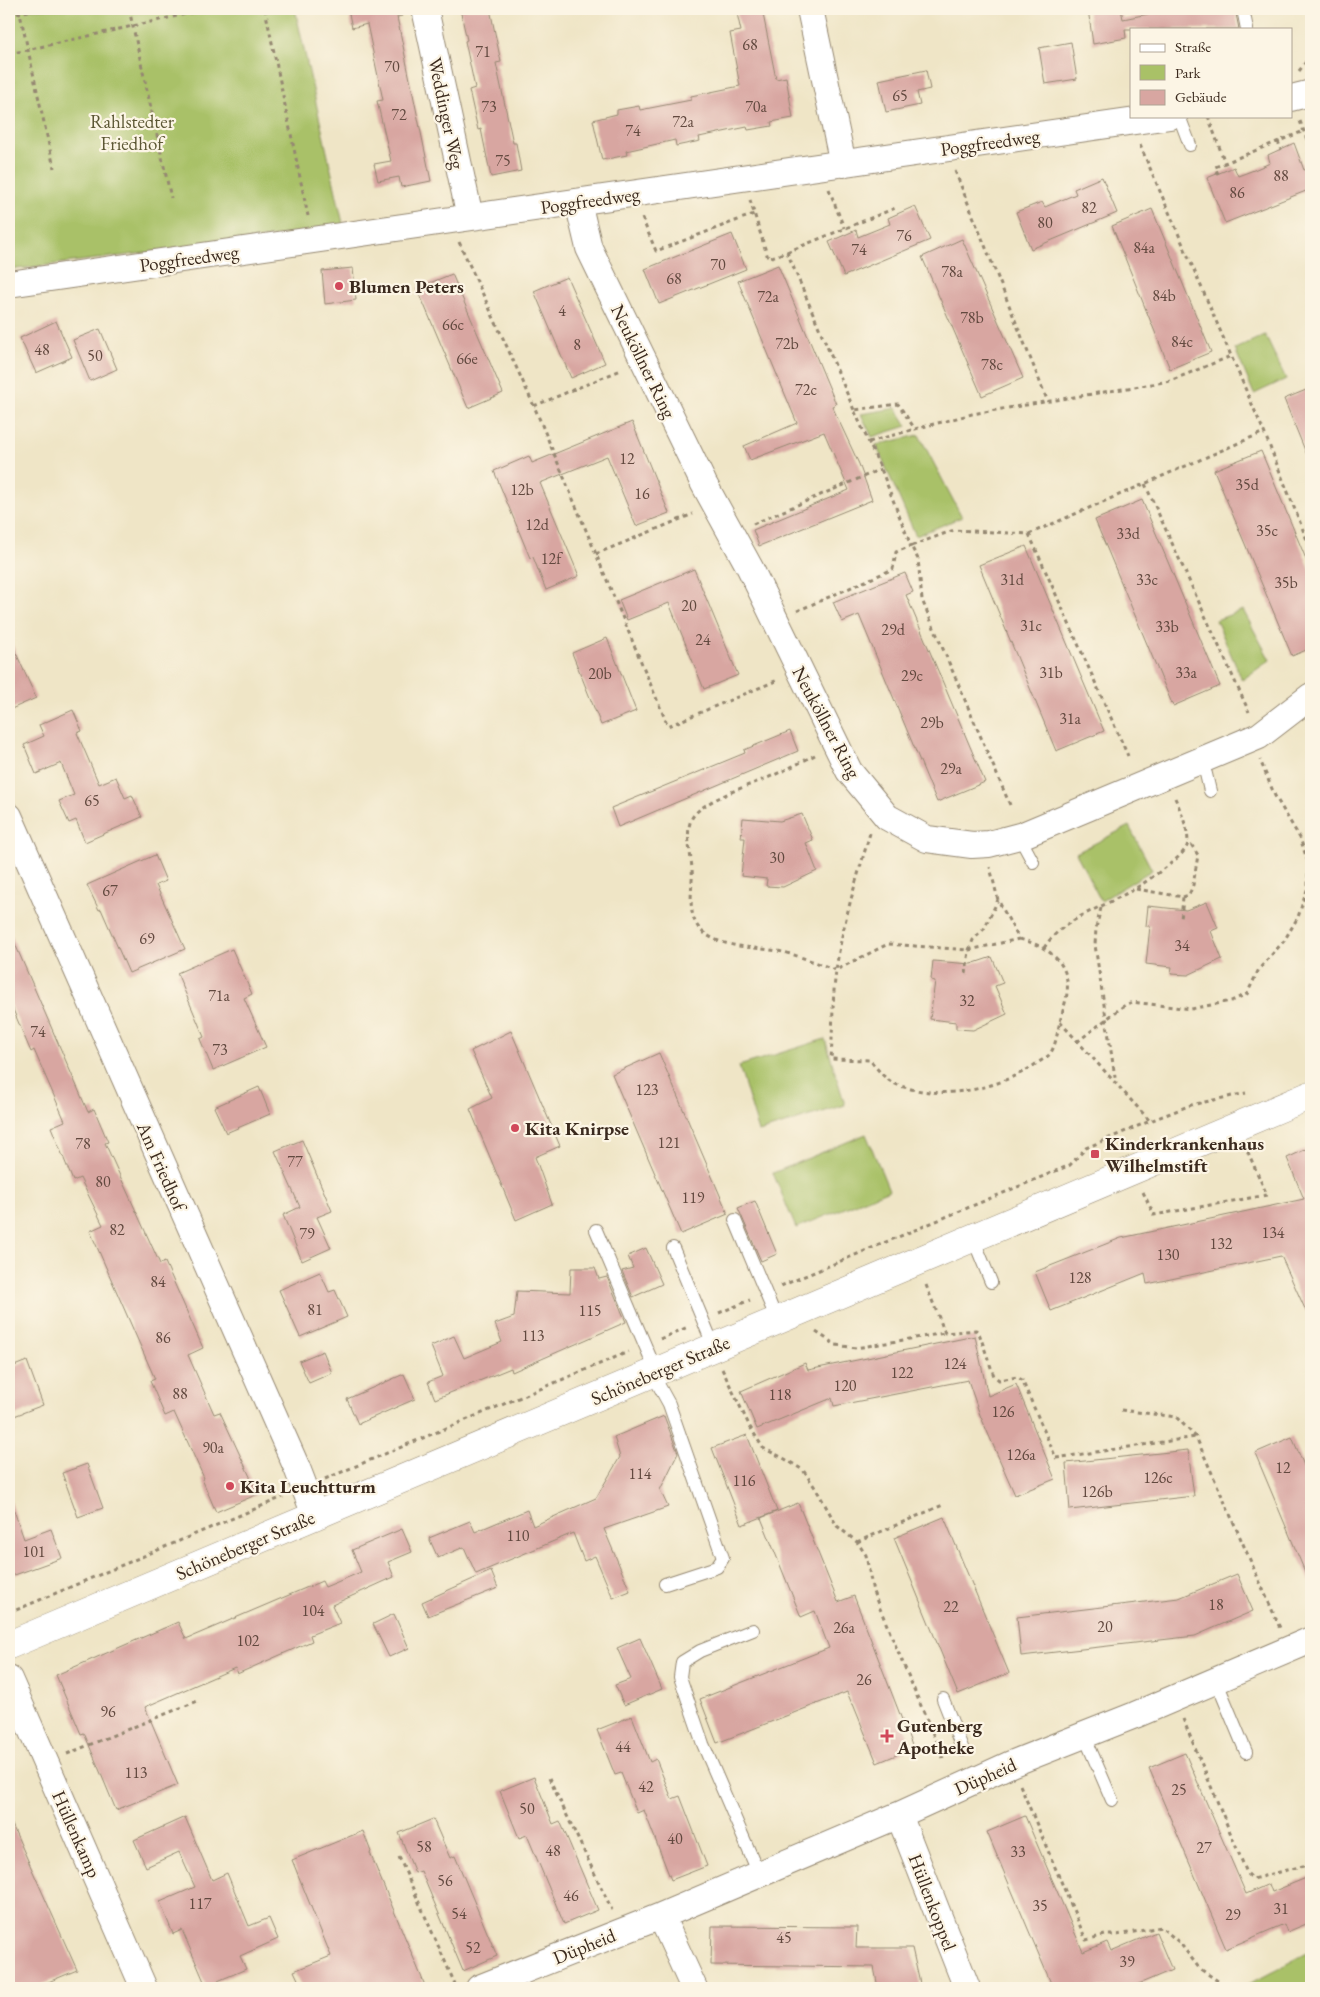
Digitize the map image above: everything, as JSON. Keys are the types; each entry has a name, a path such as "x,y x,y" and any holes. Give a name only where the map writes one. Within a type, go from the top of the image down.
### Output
{"street":[{"name":"Weddinger Weg","path":"425,9 461,219"},
{"path":"810,9 832,165"},
{"path":"1292,98 1311,94"},
{"name":"Poggfreedweg","path":"9,284 1157,118"},
{"name":"Neuköllner Ring","path":"578,202 589,248 704,484 750,568 799,671 850,771 887,817 927,839 972,845 989,844 1019,836 1259,736 1311,696"},
{"name":"Am Friedhof","path":"9,816 297,1468 315,1516"},
{"name":"Schöneberger Straße","path":"9,1645 1311,1095"},
{"name":"Düpheid","path":"489,1986 661,1916 899,1815 1011,1764 1300,1645"},
{"name":"Hüllenkamp","path":"9,1679 144,1988"},
{"name":"Hüllenkoppel","path":"899,1815 967,1988"},
{"path":"661,1916 694,1988"}],"lane":[{"path":"1243,9 1247,28"},
{"path":"1180,118 1190,145"},
{"path":"1200,762 1206,774 1210,791"},
{"path":"1019,836 1033,862"},
{"path":"735,1220 777,1320"},
{"path":"596,1230 669,1404 723,1558 716,1567 665,1584"},
{"path":"973,1238 990,1282"},
{"path":"673,1248 713,1348"},
{"path":"753,1630 700,1651 682,1662 680,1678 703,1744 759,1874"},
{"path":"1216,1680 1246,1752"},
{"path":"943,1699 963,1750"},
{"path":"1084,1735 1112,1800"}],"path":[{"path":"9,16 20,11 39,9"},
{"path":"129,9 172,198"},
{"path":"9,54 208,9"},
{"path":"264,9 314,240"},
{"path":"20,11 54,168"},
{"path":"1292,98 1311,150"},
{"path":"1209,118 1225,163"},
{"path":"1131,122 1264,432 1311,550"},
{"path":"1218,174 1215,167 1304,130"},
{"path":"1278,141 1281,150"},
{"path":"947,149 1048,402"},
{"path":"832,165 844,228"},
{"path":"744,178 768,258 898,207"},
{"path":"632,194 656,251 754,214"},
{"name":"Neuköllner Ring","path":"461,219 460,245 534,406 668,726 786,677"},
{"path":"787,252 854,410 881,468 911,546 918,559 922,600 1010,805"},
{"path":"869,442 972,414 1170,381 1231,356"},
{"path":"534,406 629,366"},
{"path":"854,410 898,404 915,430"},
{"path":"795,611 893,569 896,552 911,546 954,530 1029,534 1264,432"},
{"path":"752,525 881,468"},
{"path":"1145,484 1249,712"},
{"path":"596,554 701,510"},
{"path":"1029,534 1128,756"},
{"path":"815,754 774,775 719,798 702,807 691,819 688,846 694,867 690,903 694,919 703,932 720,942 780,952 836,970 888,944 969,950 1019,939 1044,948 1057,958 1064,967 1068,978 1068,993 1049,1055 1018,1074 980,1088 940,1092 918,1091 896,1084 882,1075 870,1060 831,1059 832,1011 836,970 845,924 870,832"},
{"path":"1077,1042 1122,1007 1132,1002 1191,1009 1231,1001 1247,994 1259,969 1284,941 1298,917 1308,887 1308,862 1300,838 1275,796 1260,759"},
{"path":"1135,888 1184,897 1189,895 1193,885 1198,855 1188,840 1181,812 1174,796"},
{"path":"1044,948 1052,936 1064,927 1135,888 1172,863 1186,848 1188,840"},
{"path":"990,865 998,900 1019,939"},
{"path":"1182,920 1184,897"},
{"path":"966,974 969,950 973,940 984,929 998,900"},
{"path":"1101,907 1096,928 1095,945 1116,1084"},
{"path":"1060,1022 1150,1121"},
{"path":"1142,1192 1154,1215 1266,1195 1236,1126"},
{"path":"925,1283 945,1333"},
{"path":"813,1330 836,1345 856,1348 945,1333 976,1330 980,1333 994,1376 999,1380 1017,1377 1022,1380 1056,1458 1196,1437"},
{"path":"713,1348 750,1428 763,1448 803,1470 837,1526 857,1542 866,1555 873,1592 943,1758"},
{"path":"1121,1410 1176,1417 1196,1437 1300,1645"},
{"path":"857,1542 945,1504"},
{"path":"1174,1698 1247,1873 1253,1879 1311,1864"},
{"path":"46,1762 200,1700"},
{"path":"1011,1764 1086,1940 1105,1935 1161,1928 1180,1943 1199,1968 1228,1988"},
{"path":"549,1778 622,1932"},
{"path":"398,1856 457,1988"}],"green space":[{"name":"Rahlstedter Friedhof","path":"9,9 295,9 344,228 9,270"},
{"path":"1265,335 1286,379 1254,394 1235,349"},
{"path":"896,408 907,426 872,437 861,414"},
{"path":"919,435 962,517 916,536 876,445"},
{"path":"1243,610 1270,660 1242,680 1216,620"},
{"path":"1129,826 1152,870 1101,901 1076,853"},
{"path":"825,1039 845,1105 759,1132 739,1066"},
{"path":"866,1134 889,1190 796,1228 773,1173"},
{"path":"1311,1951 1311,1988 1241,1988"}],"building":[{"path":"348,9 402,9 402,16 397,17 431,181 401,187 399,177 378,181 374,164 391,161 377,101 383,100 367,24 352,28"},
{"path":"460,9 490,9 501,62 496,63 521,171 491,177 481,129 478,130 469,90 475,88"},
{"path":"736,9 762,9 776,79 786,77 793,118 771,122 772,126 748,130 747,127 699,137 700,141 676,146 675,140 626,151 627,155 602,160 593,120 617,114 617,110 639,106 640,110 691,100 691,96 740,86 730,33 741,31"},
{"path":"1088,9 1121,9 1123,19 1173,9 1235,9 1239,28 1130,28 1125,29 1126,38 1093,44"},
{"path":"1071,42 1077,79 1045,84 1039,48"},
{"path":"926,70 930,89 917,92 920,105 886,112 879,80"},
{"path":"1294,143 1304,170 1311,168 1311,189 1225,223 1207,178 1234,167 1238,176 1254,170 1270,163 1268,155"},
{"path":"1102,177 1117,213 1031,249 1016,212 1042,202 1045,207 1076,194 1074,189"},
{"path":"915,206 930,240 844,276 829,242 856,230 858,237 890,224 888,218"},
{"path":"1152,209 1211,352 1170,369 1112,226"},
{"path":"732,234 746,269 659,304 645,269"},
{"path":"962,239 1023,378 982,396 922,257"},
{"path":"778,265 836,404 832,406 859,464 872,500 759,546 753,530 849,490 824,432 750,460 744,446 797,423 738,281"},
{"name":"Blumen Peters","path":"353,268 356,300 325,304 322,271"},
{"path":"452,274 503,393 468,408 417,288"},
{"path":"567,277 605,363 571,378 534,291"},
{"path":"56,321 72,357 36,373 20,338"},
{"path":"100,329 117,369 90,381 73,340"},
{"path":"1311,388 1311,465 1284,399"},
{"path":"632,422 669,513 636,526 607,456 540,483 579,576 546,590 533,557 530,558 494,471 529,456 532,463"},
{"path":"1261,451 1311,571 1311,648 1292,656 1214,470"},
{"path":"1142,500 1220,686 1173,706 1095,520"},
{"path":"1026,546 1104,731 1056,751 979,565"},
{"path":"694,569 738,675 704,689 669,603 627,620 619,600"},
{"path":"905,573 913,592 906,595 985,782 937,802 859,615 842,622 833,602"},
{"path":"9,637 36,698 9,710"},
{"path":"607,638 636,711 601,725 572,653"},
{"path":"73,710 82,731 77,733 99,784 116,777 125,798 132,795 142,817 85,842 76,820 69,823 59,801 74,795 61,763 36,774 24,745 44,736 39,725"},
{"path":"790,731 798,751 618,827 611,808 745,753 744,750"},
{"path":"802,814 813,840 806,843 817,871 783,887 766,886 767,879 741,876 745,838 741,838 743,818 780,821"},
{"path":"155,855 166,881 156,885 185,949 129,973 101,909 99,910 87,885"},
{"path":"1207,902 1218,928 1211,931 1222,959 1188,975 1171,974 1172,967 1146,964 1150,926 1146,926 1148,906 1186,910"},
{"path":"9,930 88,1112 94,1109 108,1142 105,1143 160,1264 165,1262 203,1348 188,1355 214,1414 220,1412 258,1494 216,1512 202,1479 204,1478 174,1412 165,1416 150,1381 155,1379 90,1231 103,1225 80,1178 73,1181 51,1127 65,1121 34,1050 31,1052 9,1000"},
{"path":"232,949 252,994 244,998 266,1047 213,1070 200,1039 204,1037 177,973"},
{"path":"992,957 1003,983 995,986 1007,1014 973,1030 956,1029 956,1022 930,1019 935,981 931,980 933,961 971,964"},
{"name":"Kita Knirpse","path":"511,1031 560,1146 535,1157 552,1204 516,1220 470,1109 492,1098 471,1051"},
{"path":"659,1053 728,1214 681,1234 612,1074"},
{"path":"259,1087 270,1114 226,1133 214,1107"},
{"path":"302,1140 332,1211 317,1217 331,1248 302,1261 283,1215 300,1207 275,1151"},
{"path":"1311,1147 1311,1322 1281,1256 1147,1284 1145,1273 1051,1311 1035,1272 1121,1238 1304,1199 1287,1158"},
{"path":"755,1201 777,1254 761,1261 738,1208"},
{"path":"646,1248 662,1284 633,1297 622,1271 633,1268 628,1256"},
{"path":"571,1268 595,1268 599,1279 607,1277 626,1322 512,1372 511,1368 435,1399 428,1382 443,1376 431,1346 454,1336 464,1358 502,1342 495,1324 514,1317 517,1291 570,1293"},
{"path":"320,1272 329,1292 335,1290 347,1317 300,1337 279,1290"},
{"path":"975,1336 988,1396 1016,1384 1055,1479 1015,1495 980,1415 968,1380 834,1406 832,1398 757,1429 741,1391 805,1363 808,1370"},
{"path":"323,1351 332,1373 309,1383 299,1361"},
{"path":"27,1361 43,1405 9,1418 9,1368"},
{"path":"404,1374 415,1399 358,1424 347,1399"},
{"path":"664,1416 678,1453 660,1490 668,1507 604,1529 630,1591 613,1598 595,1556 584,1561 573,1533 476,1574 464,1547 438,1558 429,1538 470,1521 475,1532 527,1510 533,1526 596,1498 620,1457 614,1437"},
{"path":"747,1435 777,1511 742,1525 712,1448"},
{"path":"1292,1437 1311,1482 1311,1586 1255,1453"},
{"path":"1188,1450 1194,1496 1070,1510 1066,1463"},
{"path":"87,1464 103,1508 78,1517 62,1473"},
{"path":"9,1502 11,1502 24,1539 51,1529 62,1558 9,1577"},
{"path":"798,1503 838,1602 854,1596 913,1748 877,1763 847,1692 717,1743 700,1699 829,1648 815,1611 801,1617 761,1518"},
{"path":"944,1517 1009,1673 958,1694 894,1538"},
{"path":"402,1529 412,1552 388,1562 394,1577 332,1605 340,1623 310,1635 312,1641 237,1674 235,1668 145,1707 178,1785 116,1810 84,1733 81,1734 56,1675 178,1622 186,1639 322,1581 325,1587 361,1572 352,1550"},
{"path":"491,1571 498,1588 428,1616 422,1602"},
{"path":"1237,1574 1253,1611 1195,1636 1021,1656 1017,1617 1179,1598"},
{"path":"394,1614 409,1648 389,1657 373,1624"},
{"path":"640,1638 662,1689 624,1705 615,1685 631,1679 617,1648"},
{"path":"632,1716 650,1762 656,1759 672,1799 680,1796 707,1866 671,1880 644,1810 637,1813 621,1773 615,1775 597,1730"},
{"path":"1185,1753 1246,1894 1269,1884 1272,1892 1311,1876 1311,1922 1287,1932 1284,1924 1226,1949 1149,1768"},
{"path":"534,1777 553,1824 560,1821 598,1910 564,1924 527,1835 519,1838 500,1791"},
{"path":"1025,1816 1083,1952 1107,1942 1111,1951 1156,1932 1172,1970 1129,1988 1053,1988 987,1832"},
{"path":"185,1817 212,1880 227,1873 249,1926 269,1918 278,1939 240,1956 246,1969 206,1986 182,1930 173,1934 160,1902 195,1887 179,1852 146,1867 134,1840"},
{"path":"9,1818 77,1970 34,1988 15,1988 9,1974"},
{"path":"433,1819 450,1858 455,1856 497,1956 463,1971 421,1871 415,1873 399,1833"},
{"path":"363,1831 370,1853 426,1988 302,1988 294,1971 331,1956 292,1860"},
{"path":"712,1926 857,1927 856,1948 912,1948 921,1988 878,1988 874,1967 711,1965"}],"place":[{"name":"Blumen Peters","path":"339,286"},
{"name":"Kita Knirpse","path":"515,1128"},
{"name":"Kinderkrankenhaus Wilhelmstift","path":"1095,1154"},
{"name":"Kita Leuchtturm","path":"230,1486"},
{"name":"Gutenberg Apotheke","path":"887,1736"}]}
